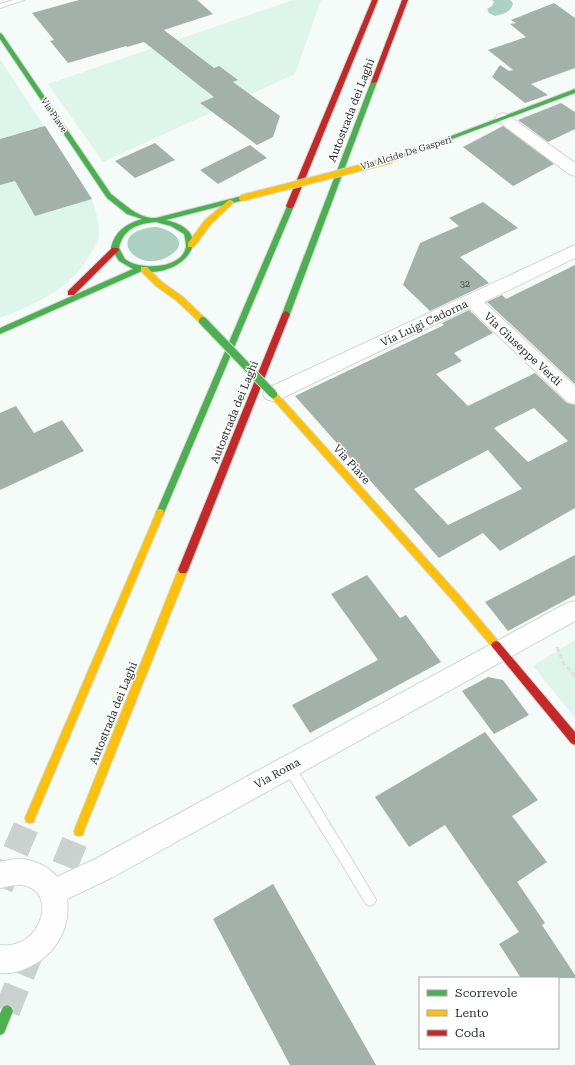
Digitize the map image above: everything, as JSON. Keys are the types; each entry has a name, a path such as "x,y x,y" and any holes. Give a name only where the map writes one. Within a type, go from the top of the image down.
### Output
{"main road":[{"name":"Autostrada dei Laghi","path":"30,818 266,265 375,0"},
{"name":"Autostrada dei Laghi","path":"79,831 300,278 406,0"},
{"name":"Via Piave","path":"0,35 109,196 130,212 153,220 170,222 182,228 190,239 191,245"},
{"name":"Via Alcide De Gasperi","path":"191,245 205,223 232,202 242,198 391,160 448,140 575,91"},
{"path":"109,196 110,210"},
{"name":"Via Alcide De Gasperi","path":"153,220 200,207 232,202"},
{"path":"55,307 93,273 115,245 120,234 129,227 141,222 153,220"},
{"name":"Via Piave","path":"114,230 117,255 128,265 142,269 161,269 182,259"},
{"path":"180,269 182,259 191,245"},
{"name":"Via Piave","path":"142,269 159,284 180,299 273,394 457,599 575,740"},
{"path":"0,331 142,269"},
{"path":"179,284 180,299"},
{"path":"0,1029 7,1011"}],"street":[{"path":"503,118 575,171"},
{"name":"Via Luigi Cadorna","path":"273,394 575,251"},
{"name":"Via Giuseppe Verdi","path":"471,300 575,397"},
{"name":"Via Roma","path":"52,892 104,868 575,610"},
{"path":"0,875 10,872 23,871 35,874 45,882 52,892 56,906 55,921 48,936 37,949 23,957 7,960 0,959"}],"lane":[{"path":"0,6 21,0"},
{"path":"289,767 370,900"}],"path":[{"path":"557,647 564,664 575,676"}],"shaded area":[{"path":"293,0 321,0 295,74 103,162 48,84"},
{"path":"492,0 510,0 513,3 509,11 495,16 489,13 487,9 492,6 494,2"},
{"path":"0,59 92,199 98,220 99,236 97,243 82,266 63,286 39,301 0,318"},
{"path":"156,227 167,230 176,236 179,240 177,249 172,254 159,260 147,261 137,257 130,251 127,244 130,236 139,230"},
{"path":"575,640 575,718 533,666"}],"building":[{"path":"79,0 197,0 213,14 164,30 214,68 219,66 238,80 233,82 280,116 273,137 257,145 200,103 214,97 144,42 68,63 50,41 54,40 32,13"},
{"path":"554,3 575,18 575,68 531,84 548,95 525,103 492,77 500,65 509,71 513,70 488,50 526,37 510,24 516,23 511,20"},
{"path":"561,103 575,112 575,129 548,142 518,120"},
{"path":"45,126 92,199 35,216 15,181 0,185 0,139"},
{"path":"503,126 554,164 513,186 463,147"},
{"path":"155,143 175,160 135,178 115,161"},
{"path":"250,145 267,158 218,184 200,170"},
{"path":"483,202 518,228 460,257 489,283 430,311 403,285 420,243 459,226 449,218"},
{"path":"575,265 575,384 487,302 502,295 506,299"},
{"path":"469,310 493,333 454,353 462,361 436,374 468,406 535,373 567,403 575,405 575,508 500,551 483,533 439,558 295,396 444,325 442,323","holes":["534,408 568,441 528,462 494,428","488,450 522,489 448,525 414,489"]},
{"path":"16,406 34,433 62,420 84,451 0,490 0,413"},
{"path":"575,555 575,595 508,631 485,602"},
{"path":"367,575 400,618 406,615 441,662 310,733 292,705 378,660 331,594"},
{"path":"488,677 503,680 529,715 494,734 462,691"},
{"path":"485,732 538,800 512,816 547,862 517,882 545,923 542,925 575,975 575,978 520,977 499,944 519,932 445,825 409,847 375,797"},
{"path":"273,884 376,1065 290,1065 213,919"}],"tunnel":[{"path":"0,887 30,818"},
{"path":"50,902 79,831"},
{"path":"7,1011 35,942"}],"traffic: fast":[{"path":"0,35 109,196 129,212 150,220"},
{"path":"286,314 374,82"},
{"path":"391,160 575,91"},
{"path":"156,220 242,198"},
{"path":"160,513 290,206"},
{"path":"156,220 174,224 182,228 187,233 189,247 184,257 174,264 147,270 133,267 122,260 115,248 117,241 124,230 130,226 142,222 156,220"},
{"path":"0,331 140,269"},
{"path":"203,321 273,394"},
{"path":"0,1029 7,1011"}],"traffic: slow":[{"path":"242,198 391,160"},
{"path":"191,245 208,222 231,202"},
{"path":"144,269 159,284 180,299 203,321"},
{"path":"273,394 457,599 496,645"},
{"path":"30,818 160,513"},
{"path":"79,831 183,570"}],"traffic: jam":[{"path":"290,206 375,0"},
{"path":"374,82 405,0"},
{"path":"71,293 115,250"},
{"path":"183,570 286,314"},
{"path":"496,645 575,740"}]}
